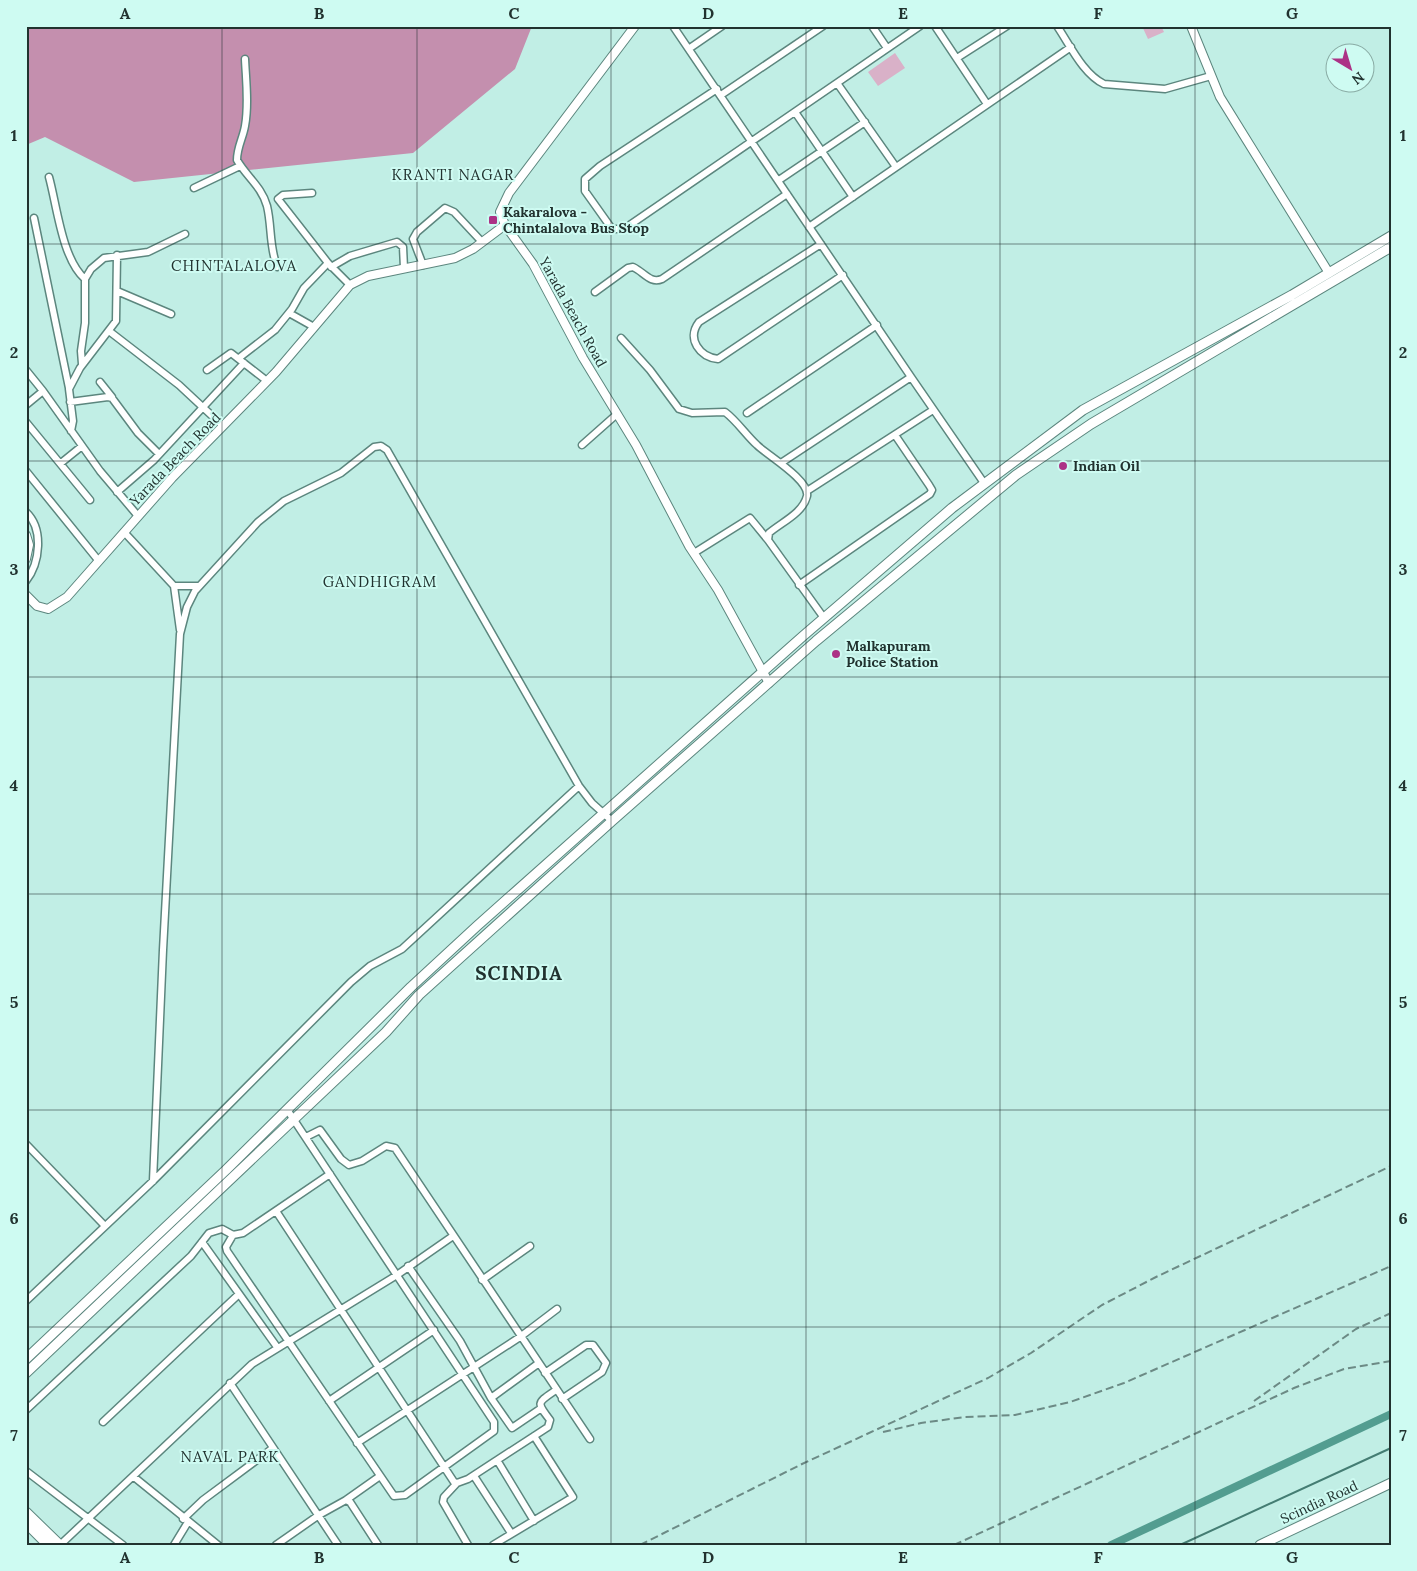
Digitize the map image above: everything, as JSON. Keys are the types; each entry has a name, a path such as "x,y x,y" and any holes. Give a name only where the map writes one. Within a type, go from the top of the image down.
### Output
{"main road":[{"path":"26,1359 288,1111 411,987 602,813 952,508 1083,410 1329,273 1391,236"},
{"path":"26,1373 386,1032 419,995 560,867 821,636 1043,455 1091,424 1391,247"},
{"name":"Scindia Road","path":"1260,1545 1391,1484"},
{"path":"1272,1545 1391,1490"},
{"path":"26,1512 32,1526 48,1545"},
{"path":"32,1526 60,1545"}],"street":[{"path":"505,225 500,212 509,193 634,26"},
{"path":"673,26 690,48 984,483"},
{"path":"690,48 722,26"},
{"path":"721,96 823,26"},
{"path":"872,26 888,48"},
{"path":"717,89 591,172 585,179 585,192 612,229 624,229 920,26"},
{"path":"935,26 988,104"},
{"path":"957,58 1007,26"},
{"path":"1057,26 1096,80 1104,84 1165,90 1211,76"},
{"path":"1191,26 1220,97 1329,273"},
{"path":"810,227 1071,47"},
{"path":"245,59 246,116 244,133 237,152 237,160 258,188 267,208 270,242 277,267"},
{"path":"837,83 896,168"},
{"path":"795,112 853,197"},
{"path":"779,180 864,122"},
{"path":"194,188 240,166"},
{"path":"49,177 68,251 76,268 85,279 85,323 81,352 82,364"},
{"path":"312,193 281,195 278,199 329,265 350,285"},
{"path":"595,292 628,268 633,267 649,279 656,281 662,279 787,194"},
{"path":"267,208 282,206"},
{"path":"423,265 413,239 417,232 444,208 454,212 482,242"},
{"path":"34,218 69,389 73,421 71,431"},
{"name":"Yarada Beach Road","path":"26,595 42,608 53,607 67,597 197,451 267,381 350,285 368,276 455,258 482,242 505,225 533,264 694,553 718,590 769,683"},
{"path":"85,279 99,262 117,255 148,252 185,234"},
{"path":"117,492 159,454 241,360 265,339 289,313 304,288 329,265 356,253 397,242 402,246 404,268"},
{"path":"821,244 699,322 693,330 693,339 711,358 718,360 843,275"},
{"path":"69,389 82,364 116,321 117,255"},
{"path":"117,291 171,314"},
{"path":"289,313 314,327"},
{"path":"747,413 877,325"},
{"path":"109,331 173,380 223,426"},
{"path":"621,338 650,370 679,409 692,413 725,412 756,444 781,463 807,491"},
{"path":"207,370 231,353 267,381"},
{"path":"26,370 43,390 117,492 138,516"},
{"path":"781,463 911,377"},
{"path":"100,382 138,433 159,454"},
{"path":"26,405 43,390"},
{"path":"70,402 112,398"},
{"path":"768,540 769,533 798,511 806,497 807,491 933,410"},
{"path":"582,445 617,414"},
{"path":"26,422 90,500"},
{"path":"799,585 930,494 932,490 895,435"},
{"path":"61,463 82,446"},
{"path":"180,634 187,607 199,586 258,522 284,501 341,472 374,447 381,446 387,450 579,786 602,813 612,821"},
{"path":"26,471 98,560"},
{"path":"26,512 33,522 38,550 34,571 26,581"},
{"path":"694,553 745,519 750,518 824,618"},
{"path":"124,532 174,586 180,634 153,1180"},
{"path":"26,535 29,544 26,559"},
{"path":"174,586 199,586"},
{"path":"26,1301 153,1180 351,982 370,966 402,949 579,786"},
{"path":"553,859 560,867"},
{"path":"233,1235 226,1247 227,1251 394,1496 402,1497 494,1432 496,1426 463,1374 288,1111"},
{"path":"306,1137 320,1130 341,1159 349,1165 362,1161 386,1146 394,1148 590,1439"},
{"path":"26,1144 105,1226"},
{"path":"26,1410 191,1256 209,1233 215,1229 222,1229 233,1235 243,1234 330,1174"},
{"path":"276,1211 444,1467 457,1483"},
{"path":"60,1545 230,1383 277,1347 397,1275 453,1236"},
{"path":"202,1242 277,1347"},
{"path":"482,1280 530,1246"},
{"path":"408,1266 460,1341 491,1398 512,1428 540,1409 542,1400 556,1390"},
{"path":"104,1422 239,1294"},
{"path":"357,1443 520,1337 557,1309"},
{"path":"329,1402 434,1330"},
{"path":"545,1373 586,1345 593,1345 602,1355 606,1363 602,1372 562,1399"},
{"path":"491,1398 539,1363"},
{"path":"230,1383 338,1545"},
{"path":"468,1545 443,1502 444,1497 457,1483 474,1476 550,1424 548,1417 540,1409"},
{"path":"493,1545 573,1497 534,1436"},
{"path":"174,1545 186,1520 203,1500 273,1448"},
{"path":"497,1460 534,1521"},
{"path":"26,1471 123,1545"},
{"path":"134,1476 218,1545"},
{"path":"276,1545 380,1476"},
{"path":"474,1476 511,1533"},
{"path":"346,1500 350,1502 378,1545"}],"shaded area":[{"path":"26,26 532,26 515,69 413,153 134,182 45,137 26,145"},
{"path":"1142,26 1161,26 1164,32 1148,39"},
{"path":"895,53 905,68 878,86 868,72"}],"waterway":[{"path":"1111,1545 1391,1414"},
{"path":"1180,1545 1391,1448"}],"railway":[{"path":"640,1545 802,1464 988,1378 1031,1353 1102,1305 1156,1277 1391,1166"},
{"path":"883,1432 921,1423 965,1417 1015,1415 1070,1402 1124,1383 1391,1266"},
{"path":"1254,1401 1356,1329 1391,1313"},
{"path":"954,1545 1294,1388 1344,1369 1391,1361"}],"place":[{"name":"Kakaralova - Chintalalova Bus Stop","path":"493,220"},
{"name":"Indian Oil","path":"1063,466"},
{"name":"Malkapuram Police Station","path":"836,654"}],"district":[{"name":"KRANTI NAGAR","path":"453,175"},
{"name":"CHINTALALOVA","path":"234,266"},
{"name":"GANDHIGRAM","path":"380,582"},
{"name":"SCINDIA","path":"519,973"},
{"name":"NAVAL PARK","path":"230,1457"}]}
